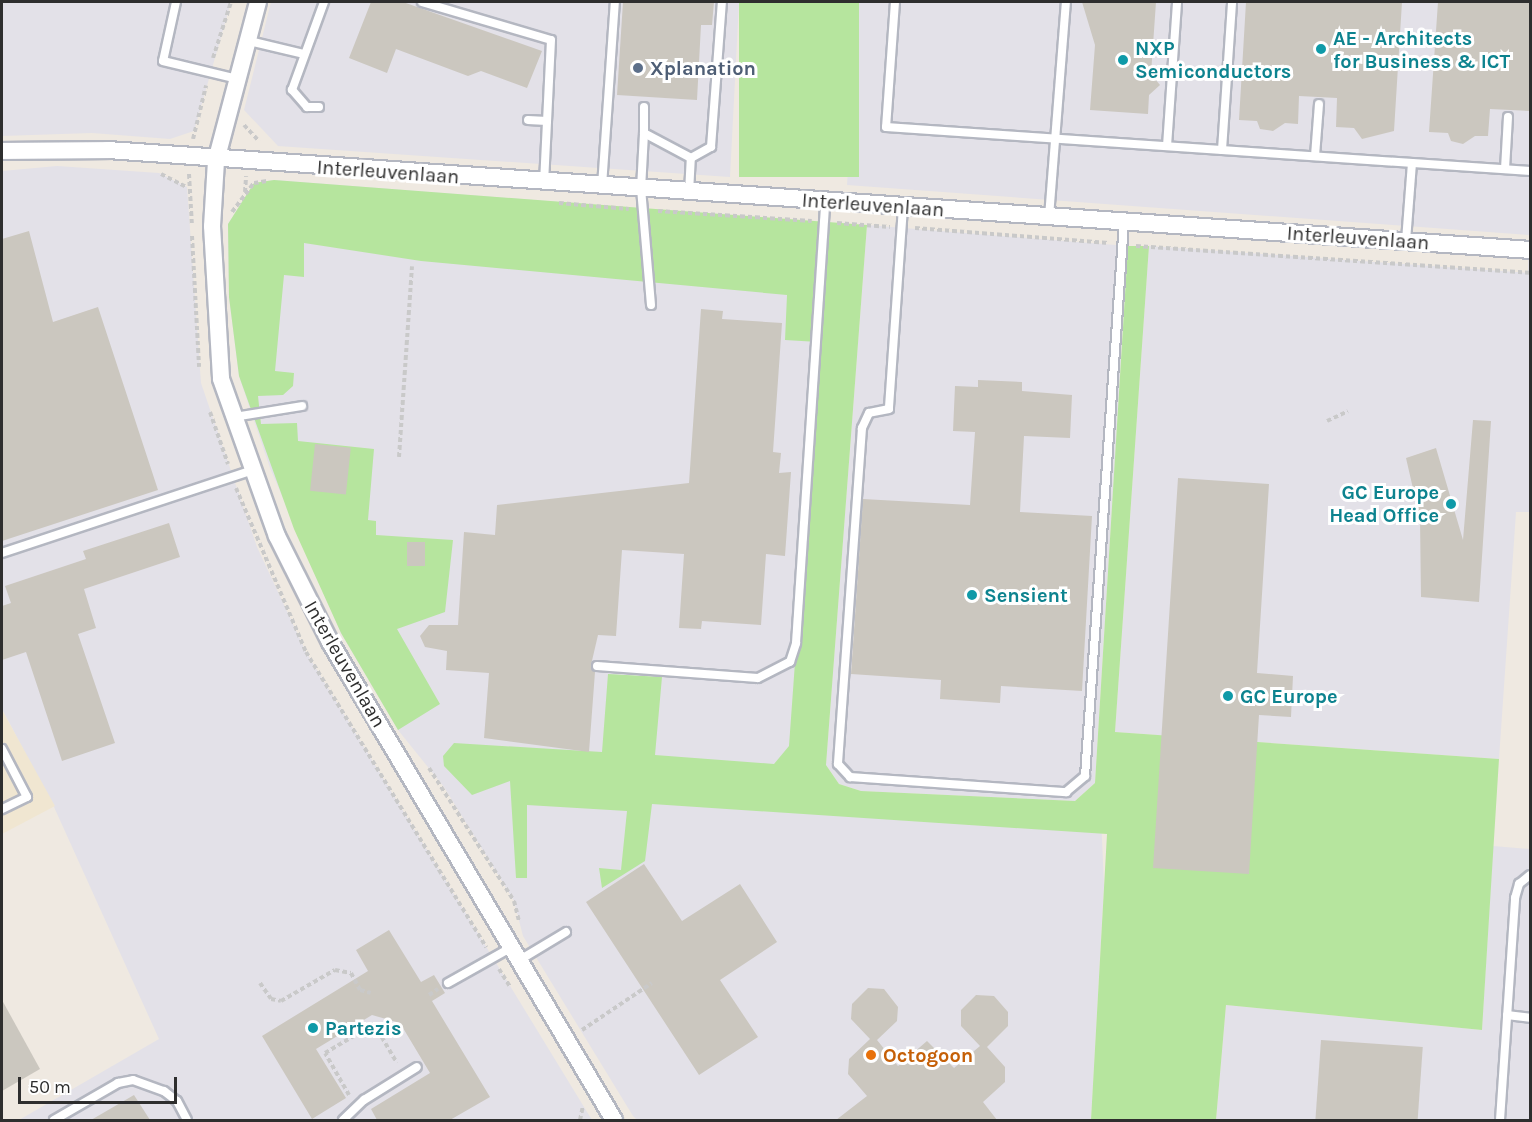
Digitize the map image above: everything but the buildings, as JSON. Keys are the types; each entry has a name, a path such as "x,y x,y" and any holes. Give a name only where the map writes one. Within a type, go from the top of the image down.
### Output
{"street":[{"path":"216,161 244,40 258,2"},
{"name":"Interleuvenlaan","path":"2,151 56,148 216,161 1530,250"},
{"name":"Interleuvenlaan","path":"216,161 213,299 221,379 277,536 330,642 614,1120"}],"lane":[{"path":"177,2 163,62 234,78"},
{"path":"319,107 308,106 292,90 303,54 324,2"},
{"path":"422,2 551,40 544,183"},
{"path":"602,187 615,2"},
{"path":"691,158 711,147 722,2"},
{"path":"895,2 886,127 1530,171"},
{"path":"1049,217 1066,2"},
{"path":"1167,146 1177,2"},
{"path":"1222,150 1232,2"},
{"path":"244,40 303,54"},
{"path":"1315,156 1319,104"},
{"path":"644,107 641,189 651,304"},
{"path":"1505,169 1508,117"},
{"path":"528,120 547,121"},
{"path":"644,133 691,158"},
{"path":"689,193 691,158"},
{"path":"1406,241 1412,163"},
{"path":"597,666 758,678 790,662 796,643 825,202"},
{"path":"903,207 889,409 869,413 862,428 838,764 850,777 1066,792 1085,776 1124,222"},
{"path":"234,417 302,406"},
{"path":"2,553 253,470"},
{"path":"2,749 27,797 2,809"},
{"path":"1500,1120 1515,898 1519,884 1530,875"},
{"path":"448,983 514,955 533,952 566,932"},
{"path":"1507,1015 1530,1018"},
{"path":"344,1120 356,1106 417,1067"},
{"path":"54,1120 118,1083 133,1080 164,1090 177,1101 187,1120"}],"path":[{"path":"188,186 191,158 209,72 231,2"},
{"path":"228,224 235,205 254,183 274,180"},
{"path":"399,457 412,266"},
{"path":"1327,421 1348,411"},
{"path":"426,766 514,901 533,952"},
{"path":"260,983 272,999 281,1000 334,970 351,973 360,990 371,993"},
{"path":"567,1041 652,983"},
{"path":"575,1021 587,1040"},
{"path":"356,1106 325,1053 374,1024 404,1076"},
{"path":"580,1120 583,1106"}],"shaded area":[{"path":"2,2 231,2 194,131 170,139 92,133 2,136"},
{"path":"271,2 739,2 730,177 278,146 244,110"},
{"path":"859,2 1530,2 1530,512 1516,512 1499,759 1115,732 1149,246 1528,273 1529,235 847,185"},
{"path":"57,166 159,173 187,187 201,383 257,547 306,652 592,1120 19,1120 159,1039 54,807 2,709 2,171"},
{"path":"274,180 845,224 805,796 1101,817 1104,885 1091,1120 637,1120 633,1116 523,936 514,901 444,787 398,730 341,633 270,468 239,376 229,297 228,224 254,183"},
{"path":"867,225 1128,246 1095,783 1075,801 861,791 839,784 826,765"},
{"path":"2,710 55,806 2,834"},
{"path":"1493,846 1530,849 1530,1120 1216,1120 1226,1005 1482,1030"}],"green space":[{"path":"739,2 859,2 859,177 739,177"},
{"path":"274,180 867,225 826,765 839,784 861,791 1075,801 1095,783 1128,246 1149,246 1115,732 1499,759 1482,1030 1226,1005 1216,1120 1091,1120 1107,834 652,804 645,861 602,888 599,868 621,870 627,811 527,805 527,878 516,878 510,781 472,795 444,766 443,756 454,743 602,752 608,674 662,677 655,755 774,764 789,746 818,342 785,340 787,295 421,261 304,243 304,277 284,275 275,371 294,373 293,386 283,395 258,396 261,424 297,423 298,441 374,449 368,520 376,521 376,535 453,540 445,612 397,629 440,704 398,730 341,633 294,529 239,376 229,297 228,224 254,183"}],"place":[{"name":"AE - Architects for Business & ICT","path":"1321,49"},
{"name":"NXP Semiconductors","path":"1123,60"},
{"name":"Xplanation","path":"638,68"},
{"name":"GC Europe Head Office","path":"1451,504"},
{"name":"Sensient","path":"972,595"},
{"name":"GC Europe","path":"1228,696"},
{"name":"Partezis","path":"313,1028"},
{"name":"Octogoon","path":"871,1055"}]}
